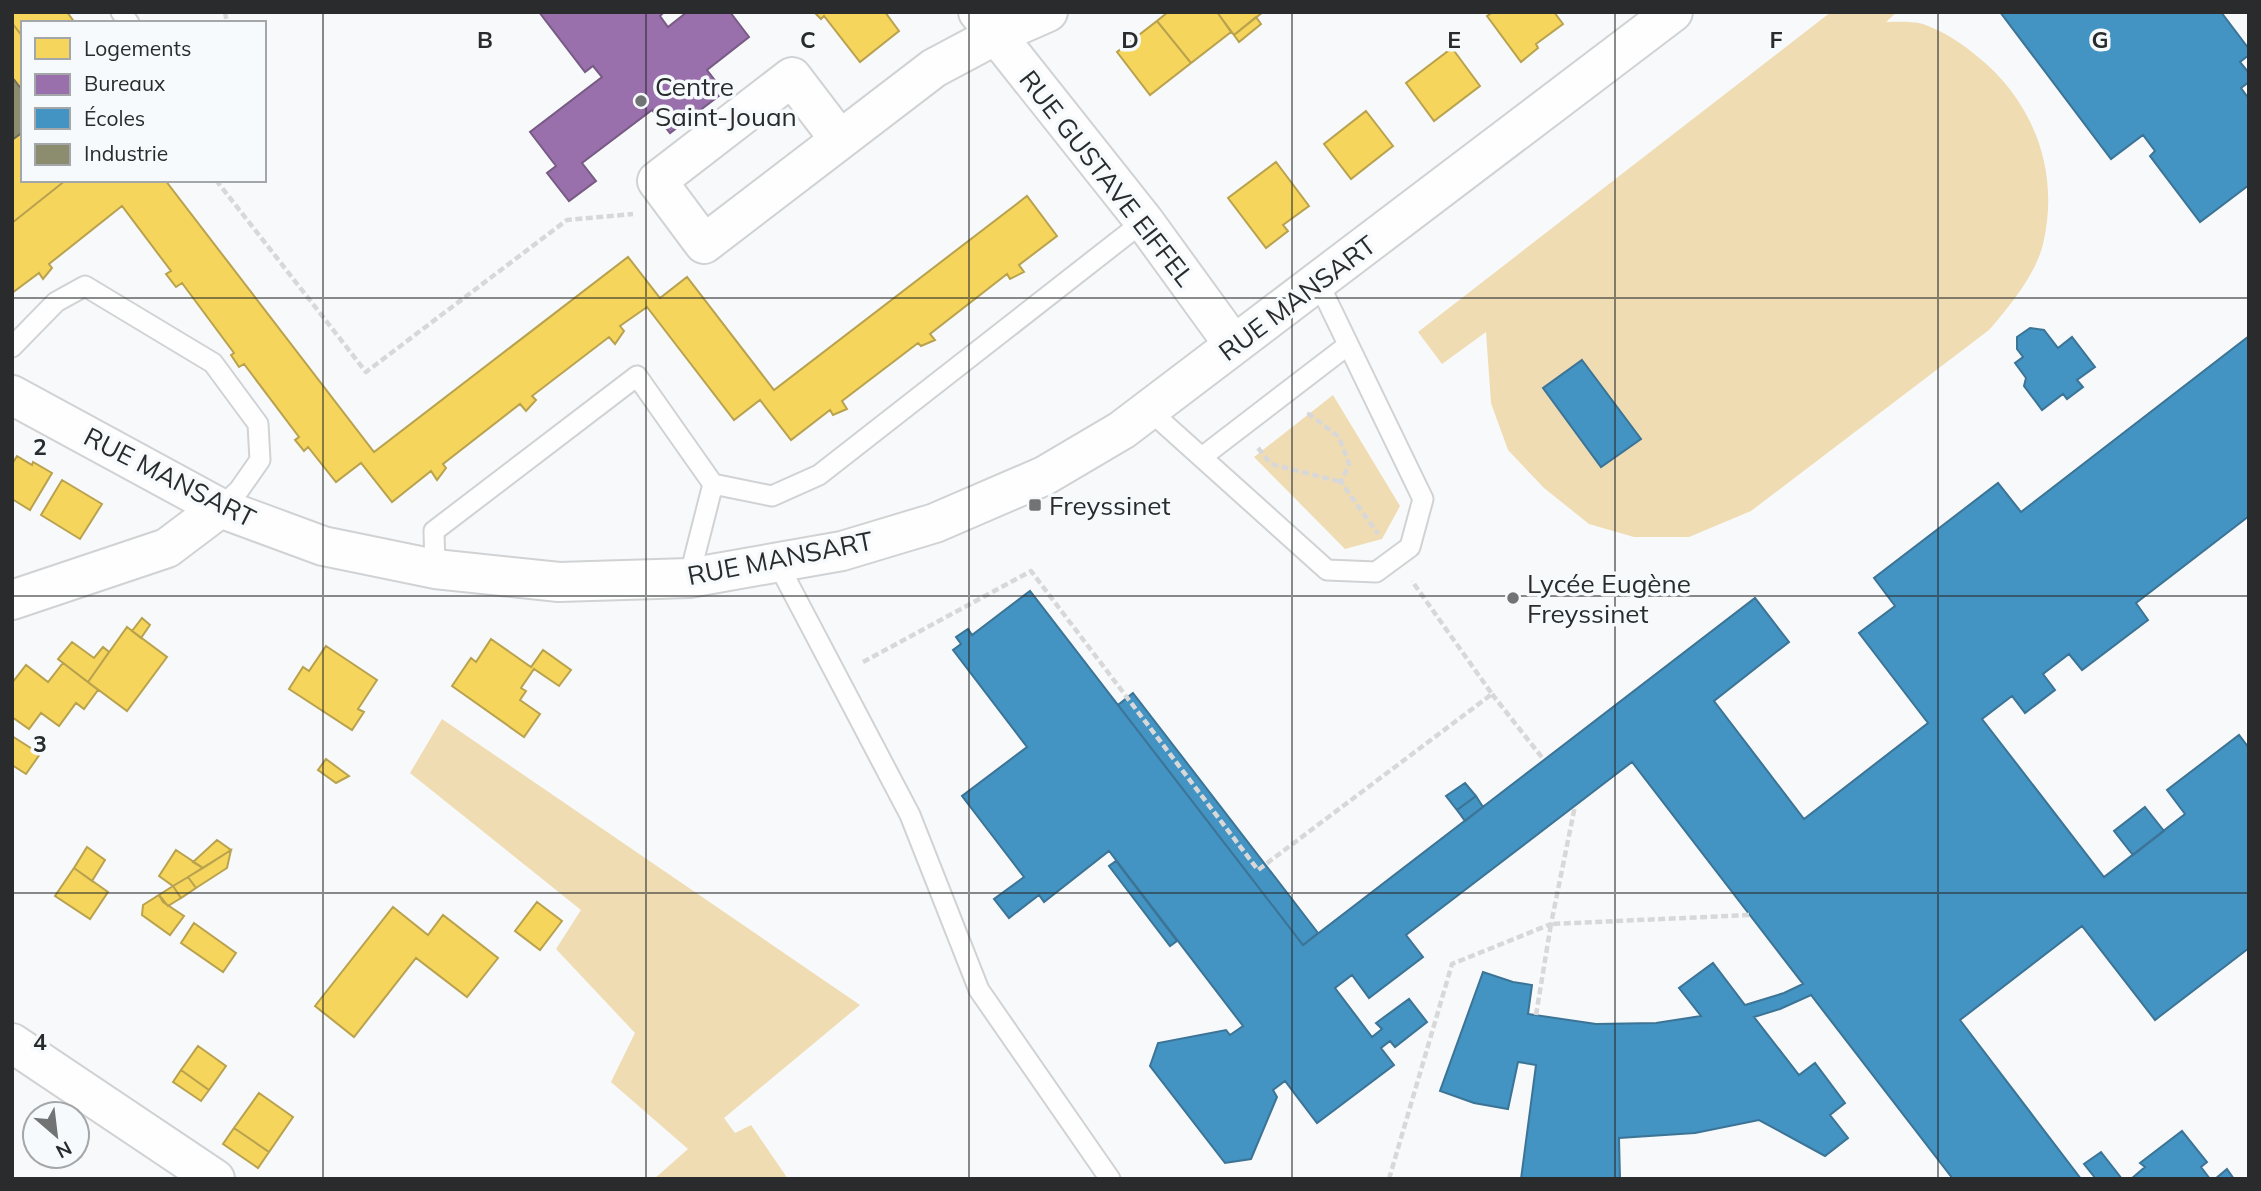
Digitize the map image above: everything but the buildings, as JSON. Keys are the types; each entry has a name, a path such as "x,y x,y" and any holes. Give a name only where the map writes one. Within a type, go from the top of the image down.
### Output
{"street":[{"path":"840,140 792,77 657,181 704,244 840,140 934,68 987,24 1048,12"},
{"name":"RUE MANSART","path":"12,395 220,508 323,546 435,569 559,582 689,578 842,551 935,523 1044,476 1122,430 1673,12"},
{"name":"RUE GUSTAVE EIFFEL","path":"987,24 1144,221 1234,345"},
{"path":"12,600 167,548 220,508"},
{"path":"12,1043 215,1179"}],"lane":[{"path":"435,569 434,531 638,376 713,484 772,496 819,475 1144,221"},
{"path":"1149,410 1327,570 1376,572 1396,558 1410,547 1423,499 1318,282"},
{"path":"12,347 56,302 85,286 213,363 258,424 260,460 239,490 220,508"},
{"path":"1202,457 1348,345"},
{"path":"689,578 713,484"},
{"path":"778,564 910,815 979,990 1110,1179"}],"path":[{"path":"218,182 366,372 567,220 679,210"},
{"path":"1319,367 1325,386 1309,414 1339,437 1349,464 1341,482"},
{"path":"1239,429 1272,464 1341,482 1492,694 1544,760"},
{"path":"838,676 1031,570 1258,870 1492,694"},
{"path":"1536,1015 1551,923 1575,806"},
{"path":"1389,1179 1452,964 1551,923 1750,915"}],"shaded area":[{"path":"1831,12 1897,12 1886,22 1914,22 1930,27 1972,52 1998,75 2015,96 2038,141 2048,191 2043,244 2034,267 2013,301 1989,330 1751,511 1689,537 1634,537 1589,524 1544,488 1508,450 1491,403 1486,332 1442,364 1418,332"},
{"path":"1333,395 1400,506 1382,539 1345,549 1254,457"},
{"path":"442,719 860,1005 724,1118 735,1133 751,1125 788,1179 654,1179 688,1149 611,1082 635,1033 556,949 581,910 410,773"}],"place":[{"name":"Centre Saint-Jouan","path":"641,101"},
{"name":"Freyssinet","path":"1035,505"},
{"name":"Lycée Eugène Freyssinet","path":"1513,598"}]}
